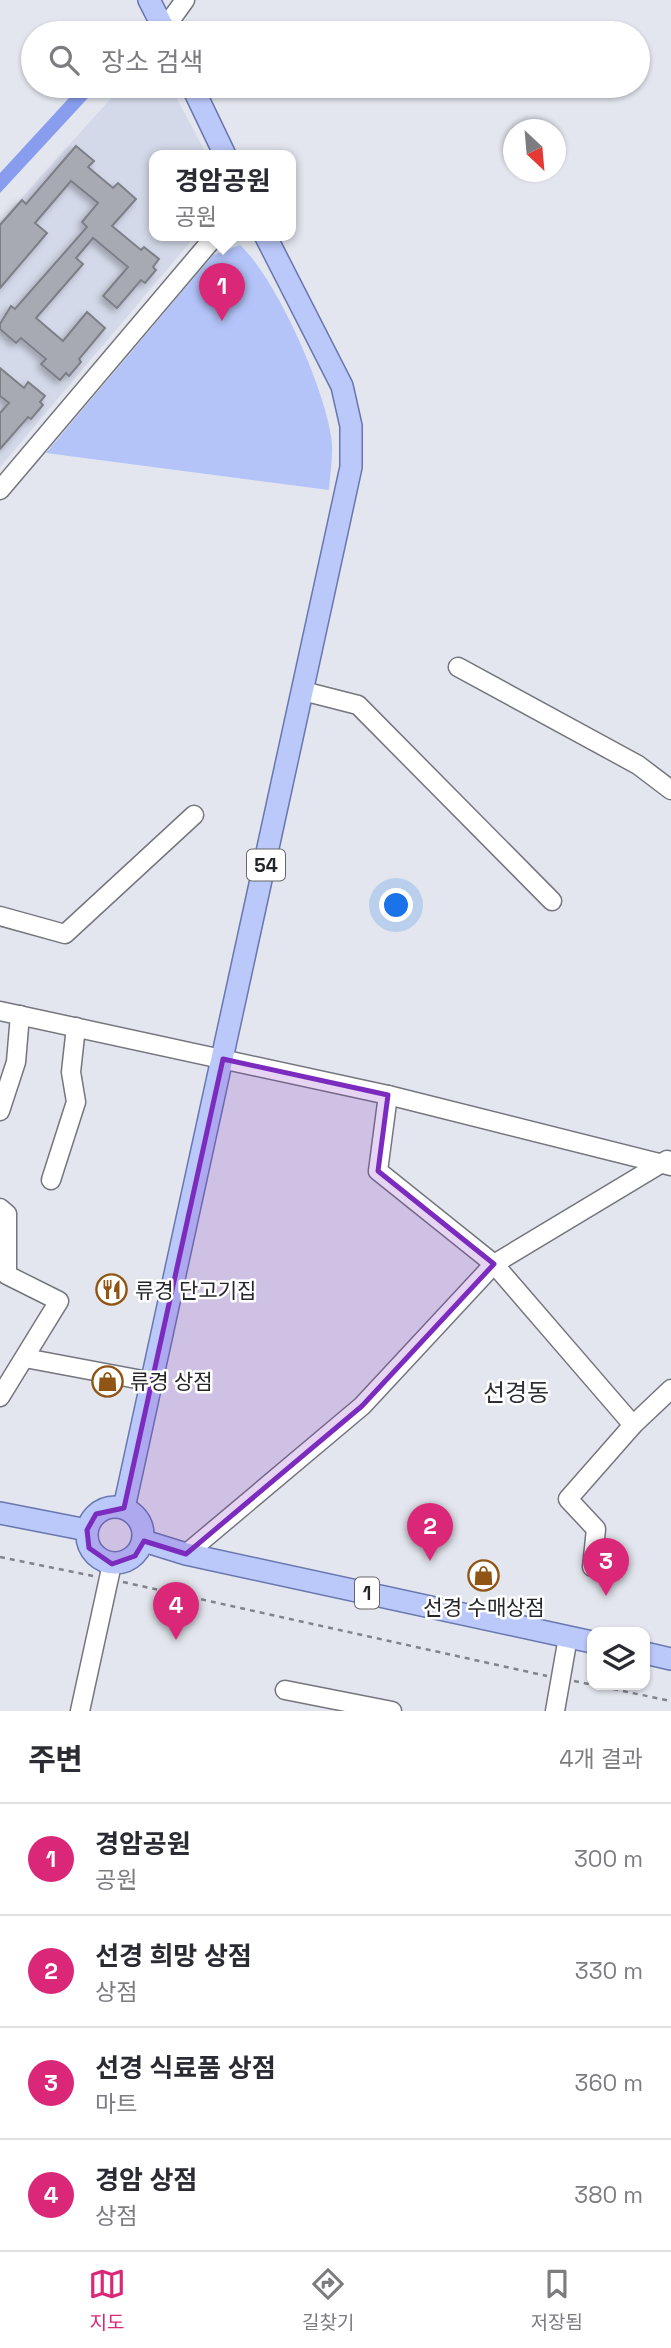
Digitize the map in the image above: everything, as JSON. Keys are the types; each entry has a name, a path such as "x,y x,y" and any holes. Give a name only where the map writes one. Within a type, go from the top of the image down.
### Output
{"main road":[{"path":"149,0 160,21"},
{"path":"198,98 223,150"},
{"name":"54","path":"124,1508 351,467 351,426 342,386 268,241"},
{"path":"112,1507 124,1508 141,1523 144,1541 135,1556 111,1572 89,1548 87,1530 96,1514 112,1507"},
{"path":"0,1513 87,1530"},
{"name":"1","path":"144,1541 186,1554 587,1641"},
{"path":"650,1654 671,1659"}],"street":[{"path":"171,21 185,0"},
{"path":"0,490 211,241"},
{"path":"458,667 638,765 671,790"},
{"path":"303,691 358,705 552,901"},
{"path":"0,916 65,934 194,815"},
{"path":"0,1011 388,1096 668,1162"},
{"path":"0,1111 16,1062 20,1015"},
{"path":"51,1180 76,1102 71,1072 76,1027"},
{"path":"388,1096 378,1171 494,1264 633,1425"},
{"path":"186,1554 362,1406 494,1264 668,1162"},
{"path":"0,1208 7,1214 6,1275 59,1301 0,1397"},
{"path":"25,1358 153,1382"},
{"path":"592,1567 596,1529 568,1499 633,1425 671,1389"},
{"path":"80,1711 111,1572"},
{"path":"555,1711 569,1637"},
{"path":"285,1690 392,1711"}],"path":[{"path":"0,1556 111,1572 562,1679 671,1701"}],"highlighted area":[{"path":"223,1059 388,1095 378,1171 494,1264 362,1406 186,1554 144,1541 135,1556 112,1564 89,1548 87,1530 96,1514 124,1508"}],"shaded area":[{"path":"69,98 88,98 0,193 0,173"},
{"path":"111,98 176,98 204,150 149,150 149,241 191,241 0,467 0,222"},
{"path":"240,245 254,261 283,307 319,390 332,443 329,490 46,453 213,255"}],"building":[{"path":"76,146 94,161 88,167 113,188 118,183 136,199 112,226 141,250 144,247 159,259 153,267 156,270 145,283 141,280 117,308 103,296 128,267 93,238 76,258 83,264 36,318 63,341 87,312 105,328 79,359 81,362 69,376 66,373 60,380 41,364 46,359 21,338 16,343 0,329 0,324 11,306 15,309 87,227 82,222 98,203 71,181 35,223 47,233 0,288 0,225 22,200 26,204"},
{"path":"0,368 24,388 28,382 45,396 40,402 43,405 31,419 28,417 0,449 0,413 9,403 0,396"}],"place":[{"name":"경암공원","path":"222,321"},
{"name":"류경 단고기집","path":"112,1290"},
{"name":"류경 상점","path":"107,1381"},
{"name":"선경 희망 상점","path":"430,1561"},
{"name":"선경 수매상점","path":"484,1575"},
{"name":"선경 식료품 상점","path":"606,1596"},
{"name":"경암 상점","path":"176,1640"}],"district":[{"name":"선경동","path":"516,1392"}]}
